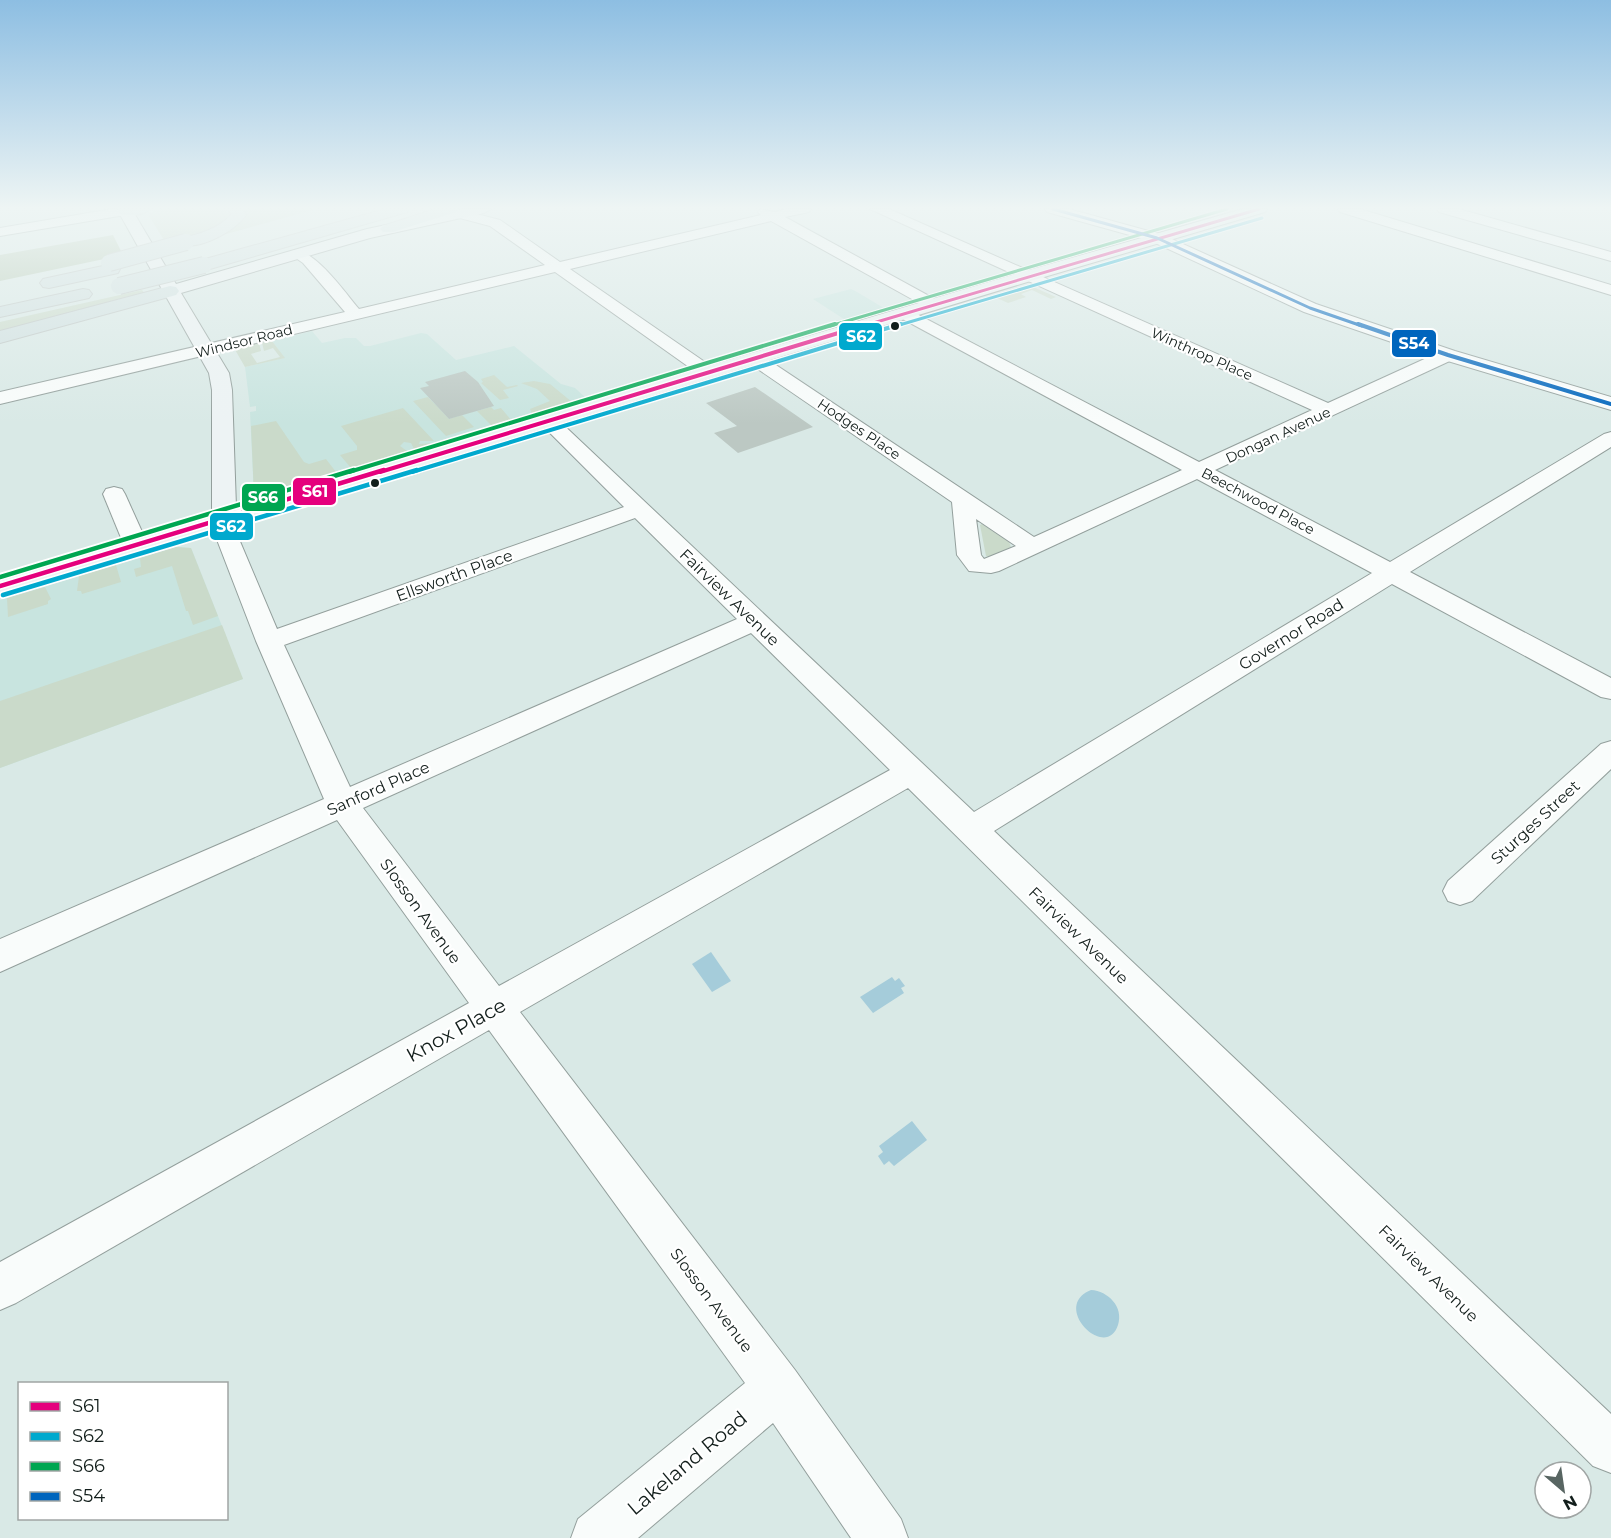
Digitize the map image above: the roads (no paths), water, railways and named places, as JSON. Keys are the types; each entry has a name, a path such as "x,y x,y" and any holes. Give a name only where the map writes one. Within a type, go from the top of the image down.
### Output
{"highway":[{"path":"32,286 98,281"},
{"path":"0,312 105,281"},
{"path":"0,337 170,291"}],"main road":[{"name":"Slosson Avenue","path":"165,281 219,373 222,390 224,518"},
{"path":"170,291 205,281"},
{"path":"0,586 1013,281"}],"street":[{"path":"326,281 355,314"},
{"name":"Windsor Road","path":"0,398 495,281"},
{"path":"578,281 709,373"},
{"path":"890,281 934,305"},
{"name":"Winthrop Place","path":"1039,281 1330,411"},
{"path":"1250,281 1310,308 1448,355 1611,404"},
{"path":"1581,281 1611,290"},
{"name":"Beechwood Place","path":"904,314 1611,690"},
{"name":"Dongan Avenue","path":"963,499 969,555 977,566 991,566 1448,355"},
{"name":"Hodges Place","path":"755,358 1033,547"},
{"name":"Fairview Avenue","path":"548,421 1611,1448"},
{"name":"Governor Road","path":"971,830 1611,438"},
{"path":"114,495 136,545"},
{"name":"Ellsworth Place","path":"269,642 639,509"},
{"name":"Slosson Avenue","path":"224,518 225,532 269,642 342,804 778,1387 882,1538"},
{"name":"Sanford Place","path":"0,956 755,621"},
{"name":"Sturges Street","path":"1460,891 1611,752"},
{"name":"Knox Place","path":"0,1287 494,1010 911,772"},
{"name":"Lakeland Road","path":"597,1538 778,1387"}],"water":[{"path":"711,952 731,981 712,992 692,964"},
{"path":"892,977 895,981 899,978 905,986 901,988 904,993 873,1013 860,997"},
{"path":"912,1121 927,1140 894,1166 889,1161 884,1165 878,1156 883,1152 879,1146"},
{"path":"1091,1290 1103,1293 1117,1306 1118,1325 1112,1335 1103,1337 1093,1334 1078,1318 1076,1307 1080,1298"}]}
